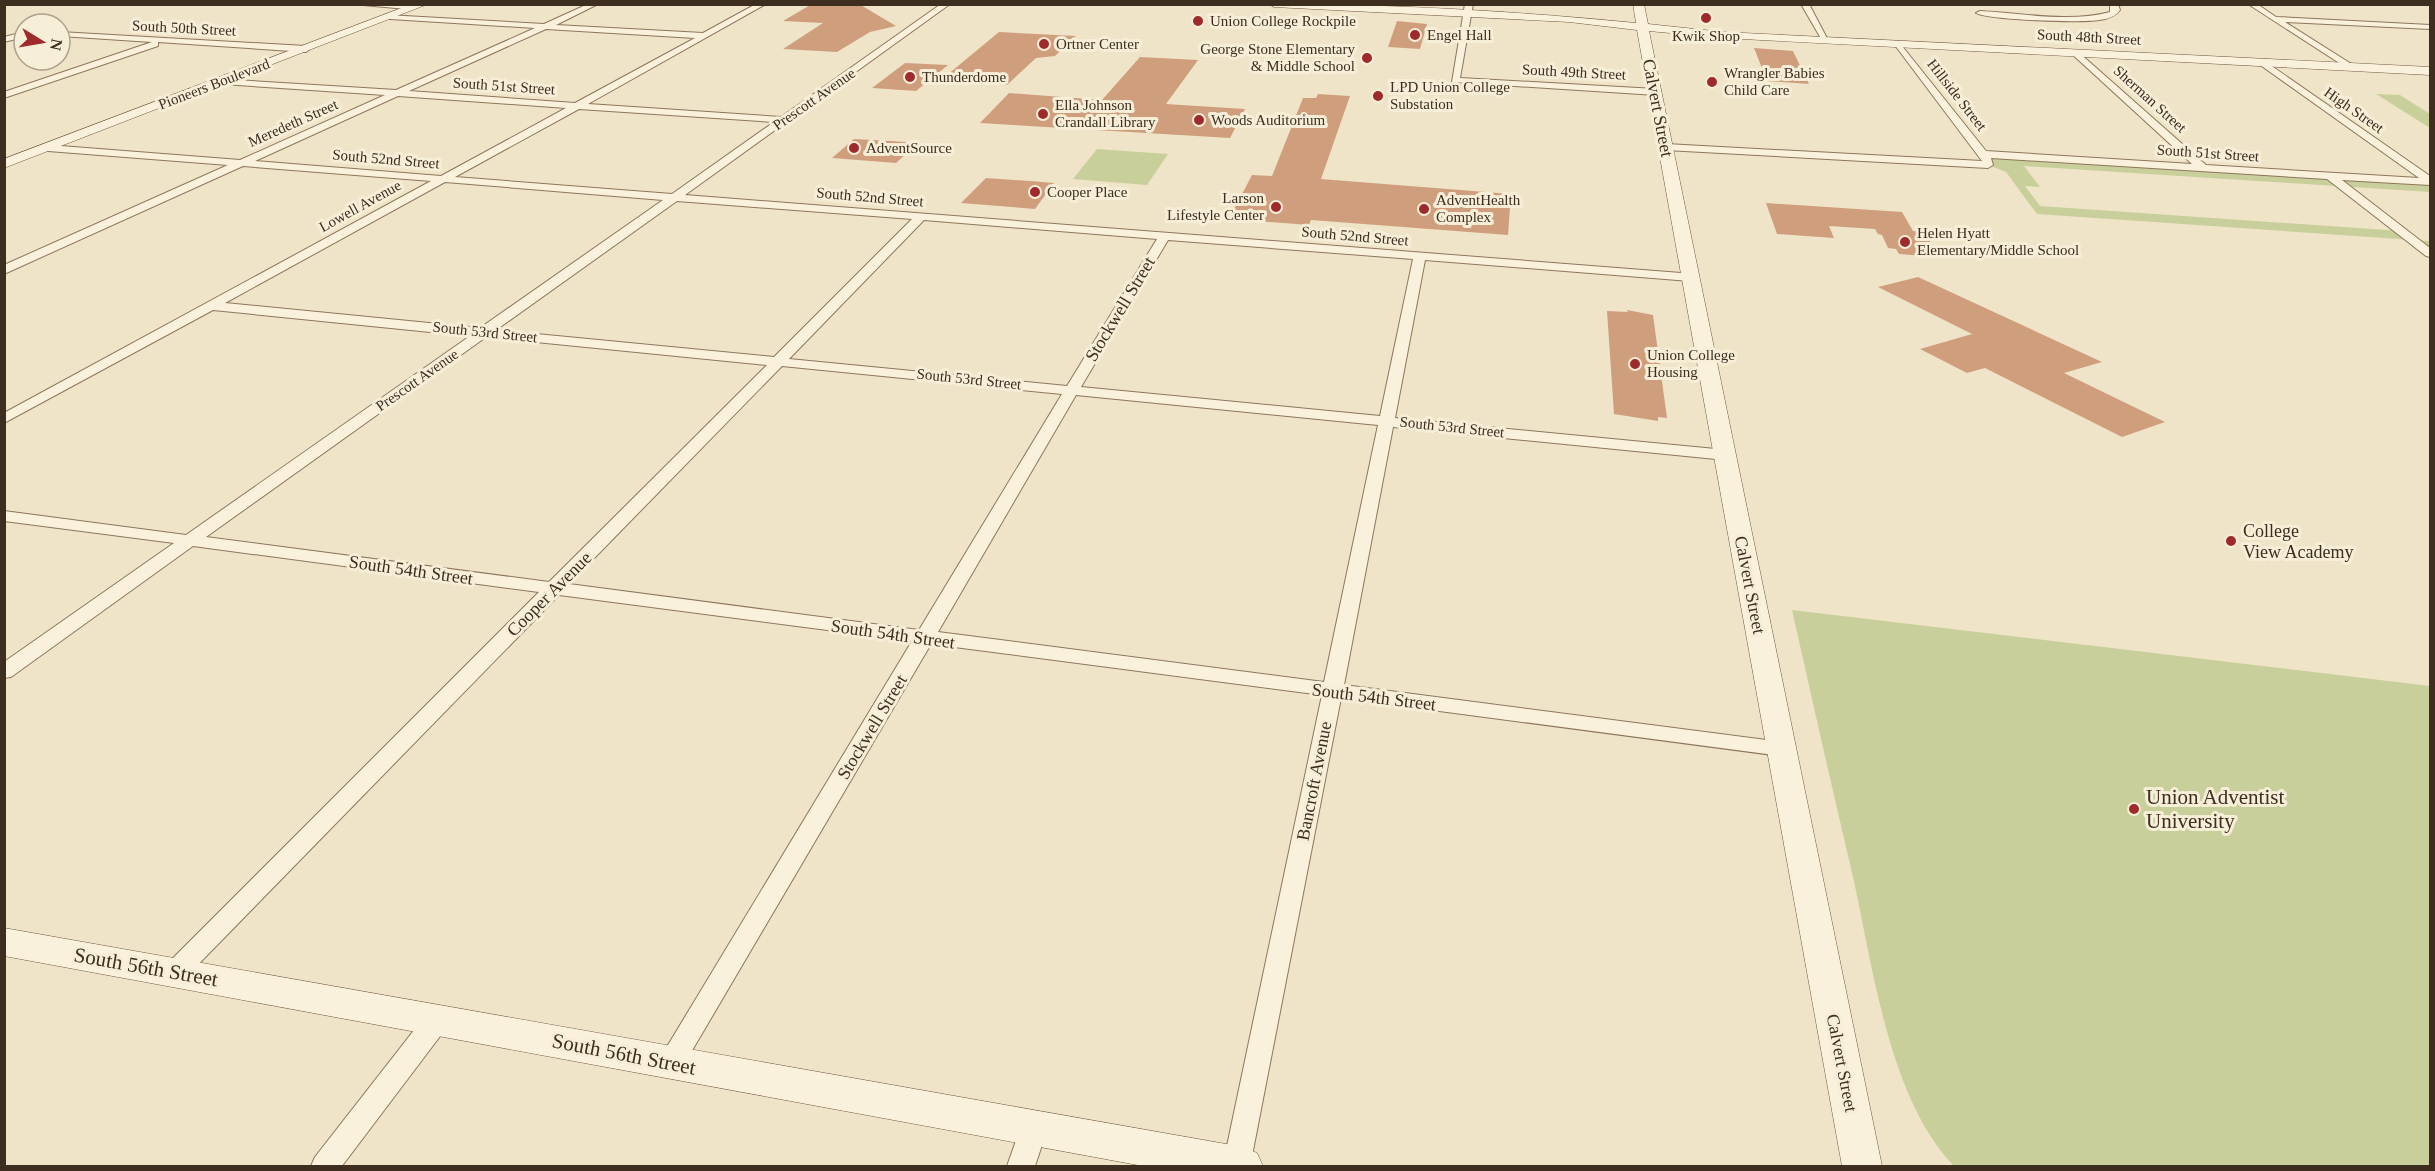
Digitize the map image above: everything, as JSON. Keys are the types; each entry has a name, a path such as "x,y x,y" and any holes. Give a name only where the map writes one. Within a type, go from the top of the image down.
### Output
{"main road":[{"name":"South 48th Street","path":"1274,4 1468,10 1746,36 2430,71"},
{"name":"Calvert Street","path":"1638,4 1863,1167"},
{"name":"Pioneers Boulevard","path":"6,163 419,6"},
{"name":"South 56th Street","path":"4,942 1240,1166"}],"street":[{"path":"354,4 419,6"},
{"name":"Meredeth Street","path":"4,270 595,4"},
{"name":"Lowell Avenue","path":"4,419 763,4"},
{"name":"Prescott Avenue","path":"4,672 947,4"},
{"path":"1805,4 1826,40"},
{"path":"1980,13 2069,19 2107,16 2116,10 2114,4"},
{"name":"High Street","path":"2251,4 2350,67"},
{"name":"South 49th Street","path":"1468,10 1455,80 1656,92"},
{"path":"390,17 706,36"},
{"path":"2275,20 2430,27"},
{"name":"South 50th Street","path":"72,35 306,49"},
{"path":"4,95 165,41"},
{"name":"Hillside Street","path":"1666,147 1975,167 1988,165 1984,154 1898,44"},
{"name":"Sherman Street","path":"2076,53 2203,168"},
{"name":"High Street","path":"2260,62 2430,182"},
{"name":"South 51st Street","path":"222,81 784,120"},
{"name":"South 52nd Street","path":"48,148 1690,277"},
{"name":"South 51st Street","path":"1984,154 2430,182"},
{"path":"2330,176 2430,253"},
{"name":"Cooper Avenue","path":"175,972 922,216"},
{"name":"Stockwell Street","path":"671,1063 1164,236"},
{"name":"Bancroft Avenue","path":"1240,1166 1420,256"},
{"name":"South 53rd Street","path":"211,306 1726,454"},
{"name":"South 54th Street","path":"4,516 1332,692 1781,749"},
{"path":"325,1167 438,1019"},
{"path":"1021,1167 1033,1130"}],"green space":[{"path":"2376,94 2400,95 2430,114 2430,128"},
{"path":"1097,149 1168,154 1147,185 1073,179"},
{"path":"1984,154 2430,182 2430,192 2024,166 2040,187 2025,186 2040,206 2401,231 2413,240 2037,214 2006,172 1988,165"},
{"path":"2413,240 2430,241 2430,253"},
{"path":"1792,610 2430,686 2430,1166 1954,1166 1932,1138 1914,1105 1899,1069 1887,1030"}],"building":[{"path":"812,4 859,4 896,26 870,32 837,52 783,49 823,23 783,21"},
{"name":"Engel Hall","path":"1397,21 1427,24 1420,49 1388,47"},
{"path":"999,32 1076,36 1055,56 1036,58 1007,85 941,80"},
{"path":"1754,48 1793,51 1809,84 1767,81"},
{"path":"1140,57 1198,60 1166,104 1245,109 1230,138 980,123 1009,93 1102,100"},
{"name":"Thunderdome","path":"905,63 948,65 916,91 872,88"},
{"path":"1318,94 1350,96 1321,179 1511,194 1508,235 1311,220 1309,225 1229,219 1252,175 1272,176 1303,98 1316,98"},
{"name":"AdventSource","path":"854,139 918,143 896,163 832,158"},
{"name":"Cooper Place","path":"986,178 1054,183 1035,209 961,203"},
{"name":"Helen Hyatt Elementary/Middle School","path":"1766,203 1902,212 1913,231 1925,232 1938,257 1899,254 1896,249 1888,248 1882,235 1878,234 1875,229 1829,226 1834,238 1777,234"},
{"path":"1918,277 2102,362 2064,373 2165,422 2122,437 1985,368 1967,373 1920,349 1972,334 1878,287"},
{"name":"Union College Housing","path":"1627,310 1653,315 1667,418 1658,417 1658,421 1614,414 1607,311 1628,312"}],"place":[{"name":"Kwik Shop","path":"1706,18"},
{"name":"Union College Rockpile","path":"1198,21"},
{"name":"Engel Hall","path":"1415,35"},
{"name":"Ortner Center","path":"1044,44"},
{"name":"George Stone Elementary & Middle School","path":"1367,58"},
{"name":"Thunderdome","path":"910,77"},
{"name":"Wrangler Babies Child Care","path":"1712,82"},
{"name":"LPD Union College Substation","path":"1378,96"},
{"name":"Ella Johnson Crandall Library","path":"1043,114"},
{"name":"Woods Auditorium","path":"1199,120"},
{"name":"AdventSource","path":"854,148"},
{"name":"Cooper Place","path":"1035,192"},
{"name":"Larson Lifestyle Center","path":"1276,207"},
{"name":"AdventHealth Complex","path":"1424,209"},
{"name":"Helen Hyatt Elementary/Middle School","path":"1905,242"},
{"name":"Union College Housing","path":"1635,364"},
{"name":"College View Academy","path":"2231,541"},
{"name":"Union Adventist University","path":"2134,809"}]}
